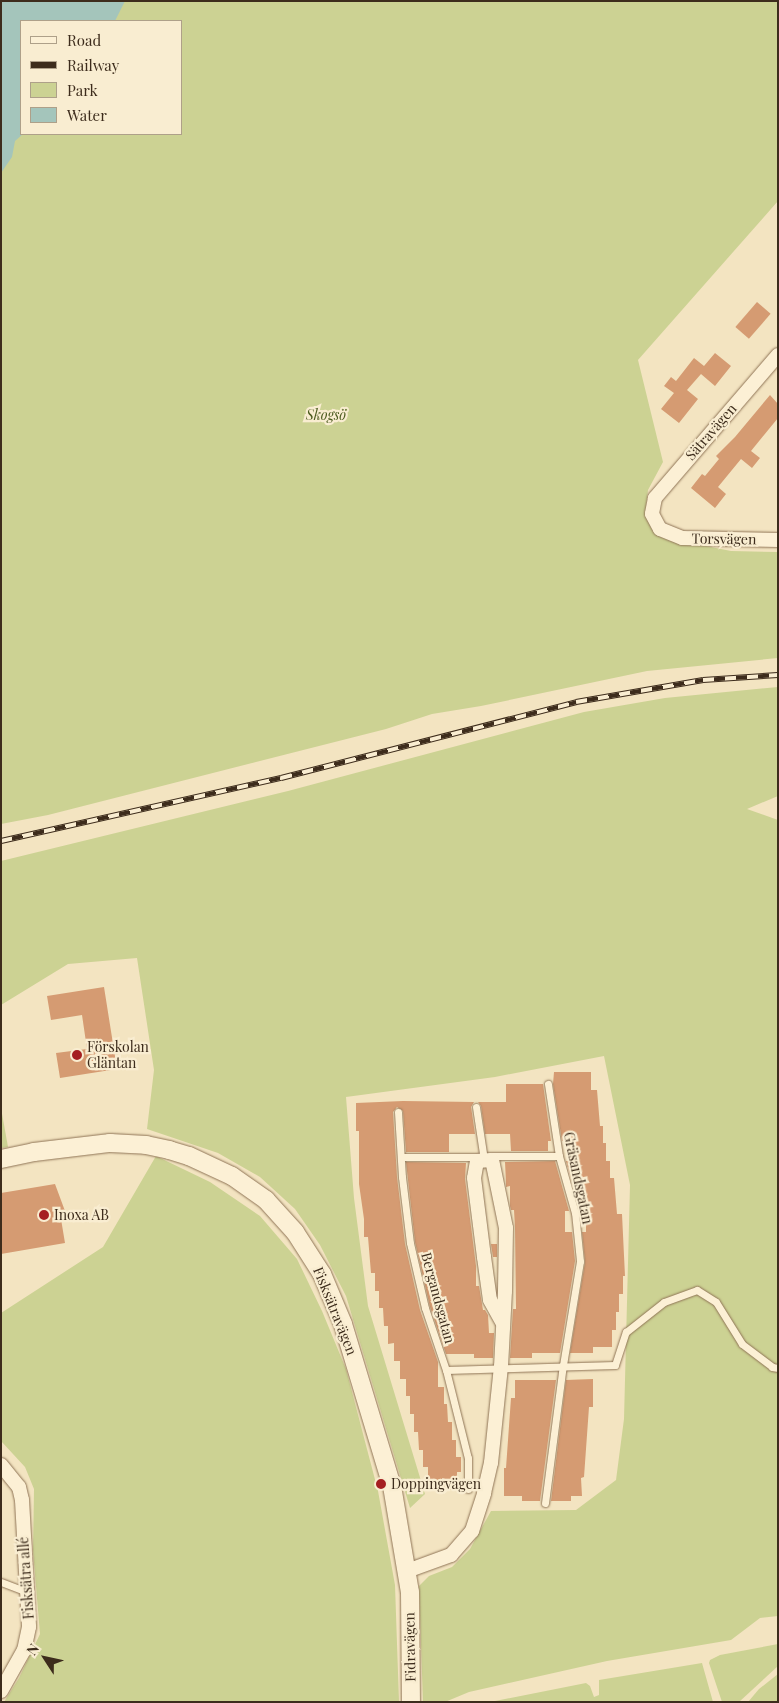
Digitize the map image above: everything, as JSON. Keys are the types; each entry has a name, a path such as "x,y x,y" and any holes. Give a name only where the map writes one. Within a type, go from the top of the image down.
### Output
{"street":[{"name":"Sätravägen","path":"652,514 655,498 778,355"},
{"name":"Torsvägen","path":"652,514 660,529 682,538 778,540"},
{"name":"Fisksätravägen","path":"1,1159 88,1145 146,1145 190,1156 217,1168 251,1188 277,1211 296,1232 322,1274 343,1324 392,1486 410,1592"},
{"path":"407,1571 451,1556 472,1531 491,1462 501,1367 503,1323 506,1228 492,1160 484,1158 477,1161 474,1178 490,1300 503,1323"},
{"name":"Fisksätra allé","path":"1,1465 19,1487 22,1500 29,1627 24,1650 1,1691"},
{"name":"Fidravägen","path":"410,1592 412,1702"}],"lane":[{"name":"Gräsandsgatan","path":"545,1503 563,1365 580,1261 575,1213 559,1156 548,1084"},
{"path":"476,1107 484,1158"},
{"name":"Bergandsgatan","path":"398,1112 410,1242 425,1308 446,1370 468,1458 468,1488"},
{"path":"402,1157 484,1158 559,1156"},
{"path":"446,1370 563,1365 615,1365 626,1332 664,1302 697,1290 716,1302 742,1344 772,1367 778,1368"},
{"path":"1,1582 27,1592"}],"green space":[{"name":"Skogsö","path":"1,1 778,1 778,201 638,360 663,462 648,490 645,516 661,537 731,551 778,552 778,658 647,671 481,706 432,714 386,729 48,815 1,824"},
{"path":"778,687 778,796 747,809 778,820 778,1616 760,1618 731,1640 607,1661 469,1692 445,1702 423,1702 419,1586 429,1576 452,1567 470,1549 491,1511 576,1510 616,1480 624,1419 630,1185 604,1056 495,1077 346,1097 354,1198 368,1306 425,1494 410,1508 346,1296 320,1245 295,1209 260,1177 218,1153 147,1129 154,1070 137,958 68,964 1,1005 1,861 288,791 584,712 665,698"},
{"path":"1,1108 8,1147 1,1148"},
{"path":"156,1156 210,1182 260,1216 297,1259 322,1311 346,1369 378,1491 395,1585 399,1702 4,1702 19,1678 40,1634 33,1550 34,1489 25,1467 1,1441 1,1313 103,1247"},
{"path":"778,1644 778,1666 739,1702 722,1702 709,1663 710,1660 720,1655"},
{"path":"702,1663 713,1702 490,1702 586,1683 590,1686 594,1697 599,1695 599,1680"},
{"path":"778,1674 778,1702 748,1702 759,1689"}],"water":[{"path":"1,1 125,1 116,20 20,20 20,135 22,135 15,141 12,157 1,173"}],"building":[{"path":"757,302 771,314 749,339 735,327"},
{"path":"715,353 731,366 715,386 701,374 687,390 698,399 679,423 661,409 674,393 664,386 671,377 676,381 694,358 704,366"},
{"path":"770,395 778,404 778,418 751,451 760,458 752,468 741,459 718,487 726,494 715,508 691,488 702,474 705,476 719,459 716,456 735,437"},
{"path":"104,987 117,1069 60,1078 56,1053 87,1049 82,1015 51,1020 47,996"},
{"path":"554,1072 591,1072 591,1090 597,1090 600,1126 603,1126 603,1143 606,1143 606,1161 610,1161 610,1178 614,1178 617,1214 622,1214 625,1276 623,1276 623,1294 619,1294 619,1312 616,1312 616,1330 612,1330 612,1347 593,1347 593,1353 570,1353 585,1262 582,1232 586,1232 586,1211 580,1211 566,1161 569,1161 569,1141 562,1141 553,1084"},
{"path":"506,1084 543,1084 551,1141 548,1141 548,1151 511,1151 510,1134 485,1134 481,1106 478,1102 506,1102"},
{"path":"403,1101 474,1102 471,1107 475,1134 449,1134 449,1152 406,1152 403,1111 397,1107 393,1112 397,1177 405,1244 420,1310 438,1362 438,1387 444,1387 444,1404 447,1404 448,1422 452,1422 452,1440 456,1440 456,1457 461,1457 461,1472 457,1472 457,1490 439,1490 439,1485 428,1485 428,1467 423,1467 423,1450 419,1450 418,1432 414,1432 414,1414 410,1414 410,1396 406,1396 406,1379 400,1379 400,1361 394,1361 394,1343 388,1344 388,1326 384,1326 383,1308 379,1308 379,1291 375,1291 375,1273 371,1273 368,1237 364,1237 364,1219 359,1184 359,1131 356,1131 356,1103"},
{"path":"555,1161 569,1211 565,1211 565,1232 572,1232 575,1261 560,1353 532,1353 532,1358 510,1358 513,1309 516,1309 515,1228 514,1210 511,1210 510,1206 510,1186 506,1187 505,1162"},
{"path":"406,1162 466,1163 465,1179 476,1266 476,1286 479,1286 483,1310 488,1315 489,1333 494,1333 493,1358 474,1358 474,1354 446,1354 430,1307 415,1242"},
{"name":"Inoxa AB","path":"55,1184 65,1211 61,1219 65,1243 1,1254 1,1193"},
{"path":"491,1244 497,1244 497,1257 493,1257"},
{"path":"593,1379 593,1407 589,1407 584,1477 581,1478 582,1496 571,1496 571,1501 551,1501 566,1380"},
{"path":"515,1380 556,1380 540,1501 522,1501 522,1496 504,1496 504,1468 506,1468 511,1398 515,1398"}],"railway":[{"path":"1,841 281,778 576,702 703,680 778,675"}],"place":[{"name":"Förskolan Gläntan","path":"77,1055"},
{"name":"Inoxa AB","path":"44,1215"},
{"name":"Doppingvägen","path":"381,1484"}]}
